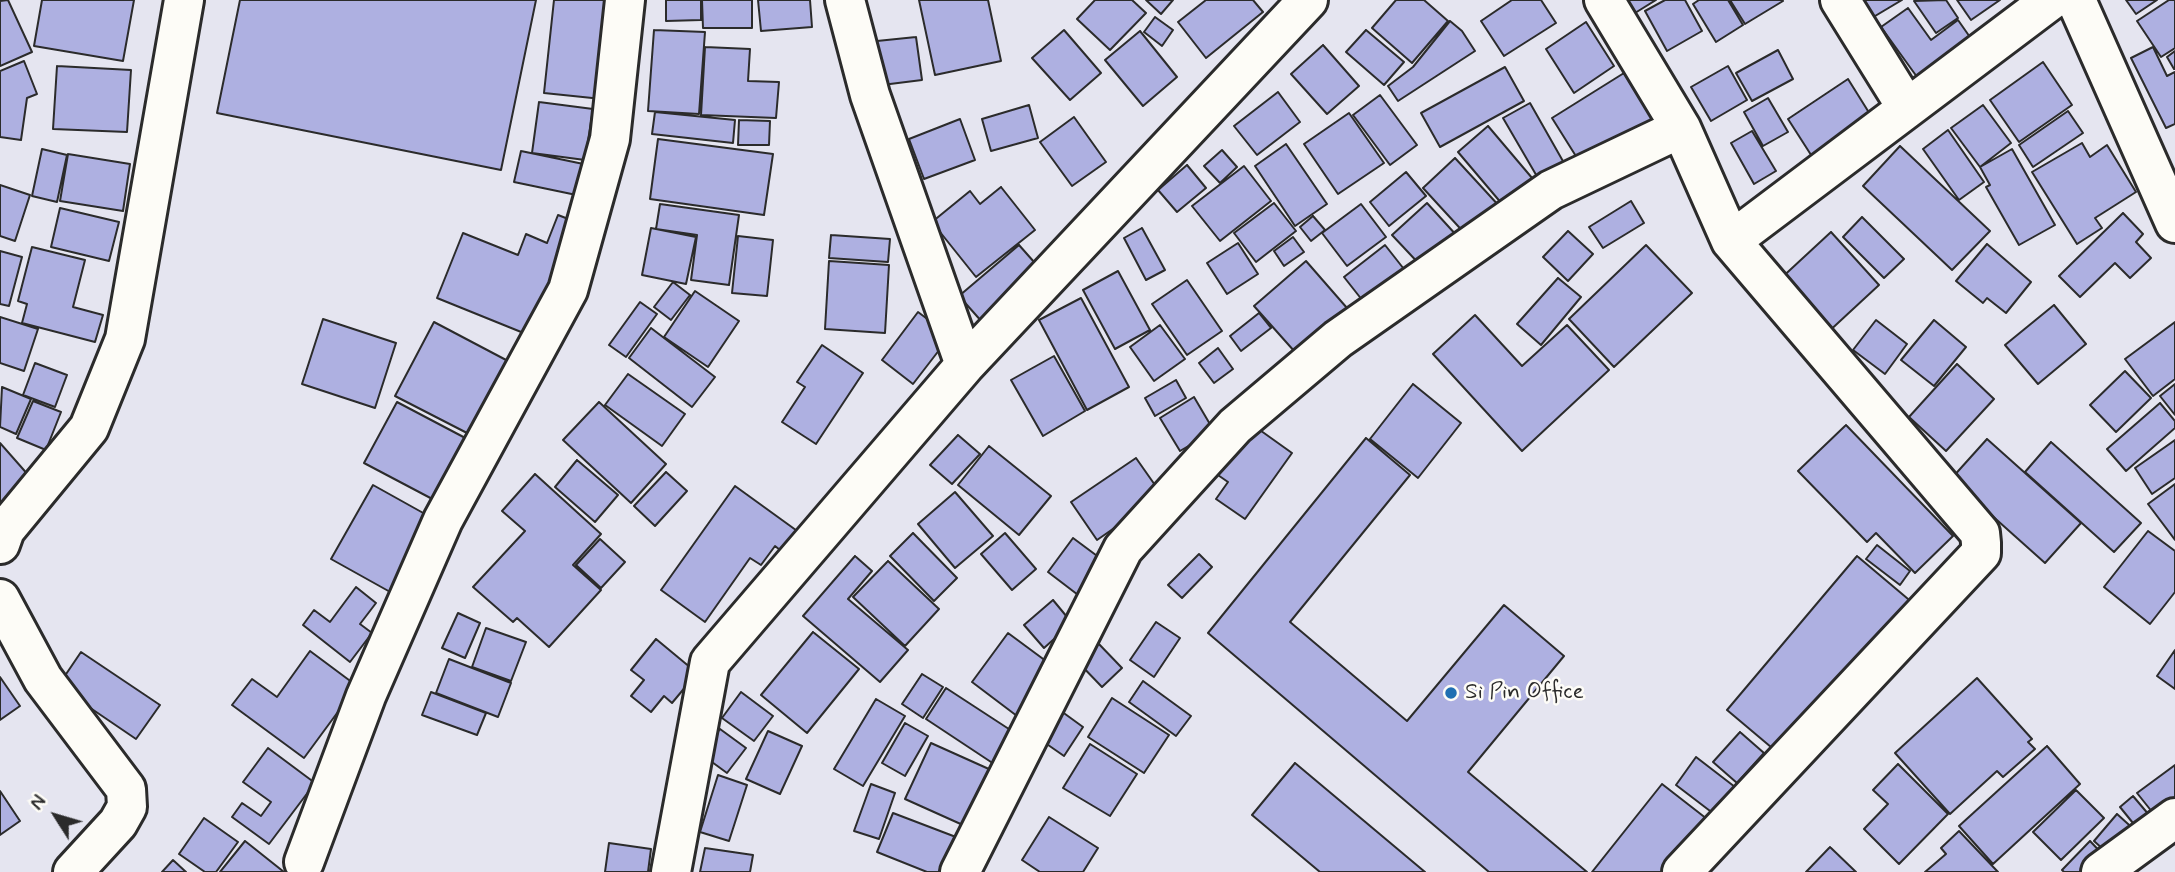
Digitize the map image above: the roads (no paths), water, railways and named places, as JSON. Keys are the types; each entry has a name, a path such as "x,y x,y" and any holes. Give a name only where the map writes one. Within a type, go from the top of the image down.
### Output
{"street":[{"path":"0,544 5,530 89,428 125,339 184,0"},
{"path":"304,862 366,696 443,520 568,290 610,139 625,0"},
{"path":"845,0 870,95 965,365"},
{"path":"671,872 710,662 965,365 1308,0"},
{"path":"1840,0 1908,108"},
{"path":"1731,241 2051,0"},
{"path":"2076,0 2175,223"},
{"path":"1599,3 1681,128 1731,241 1980,533 1981,553 1682,872"},
{"path":"960,872 1123,549 1235,426 1338,339 1551,190 1681,128"},
{"path":"0,598 43,679 126,789 127,807 118,823 73,872"},
{"path":"2101,872 2175,818"}],"place":[{"name":"Si Pin Office","path":"1451,693"}]}
